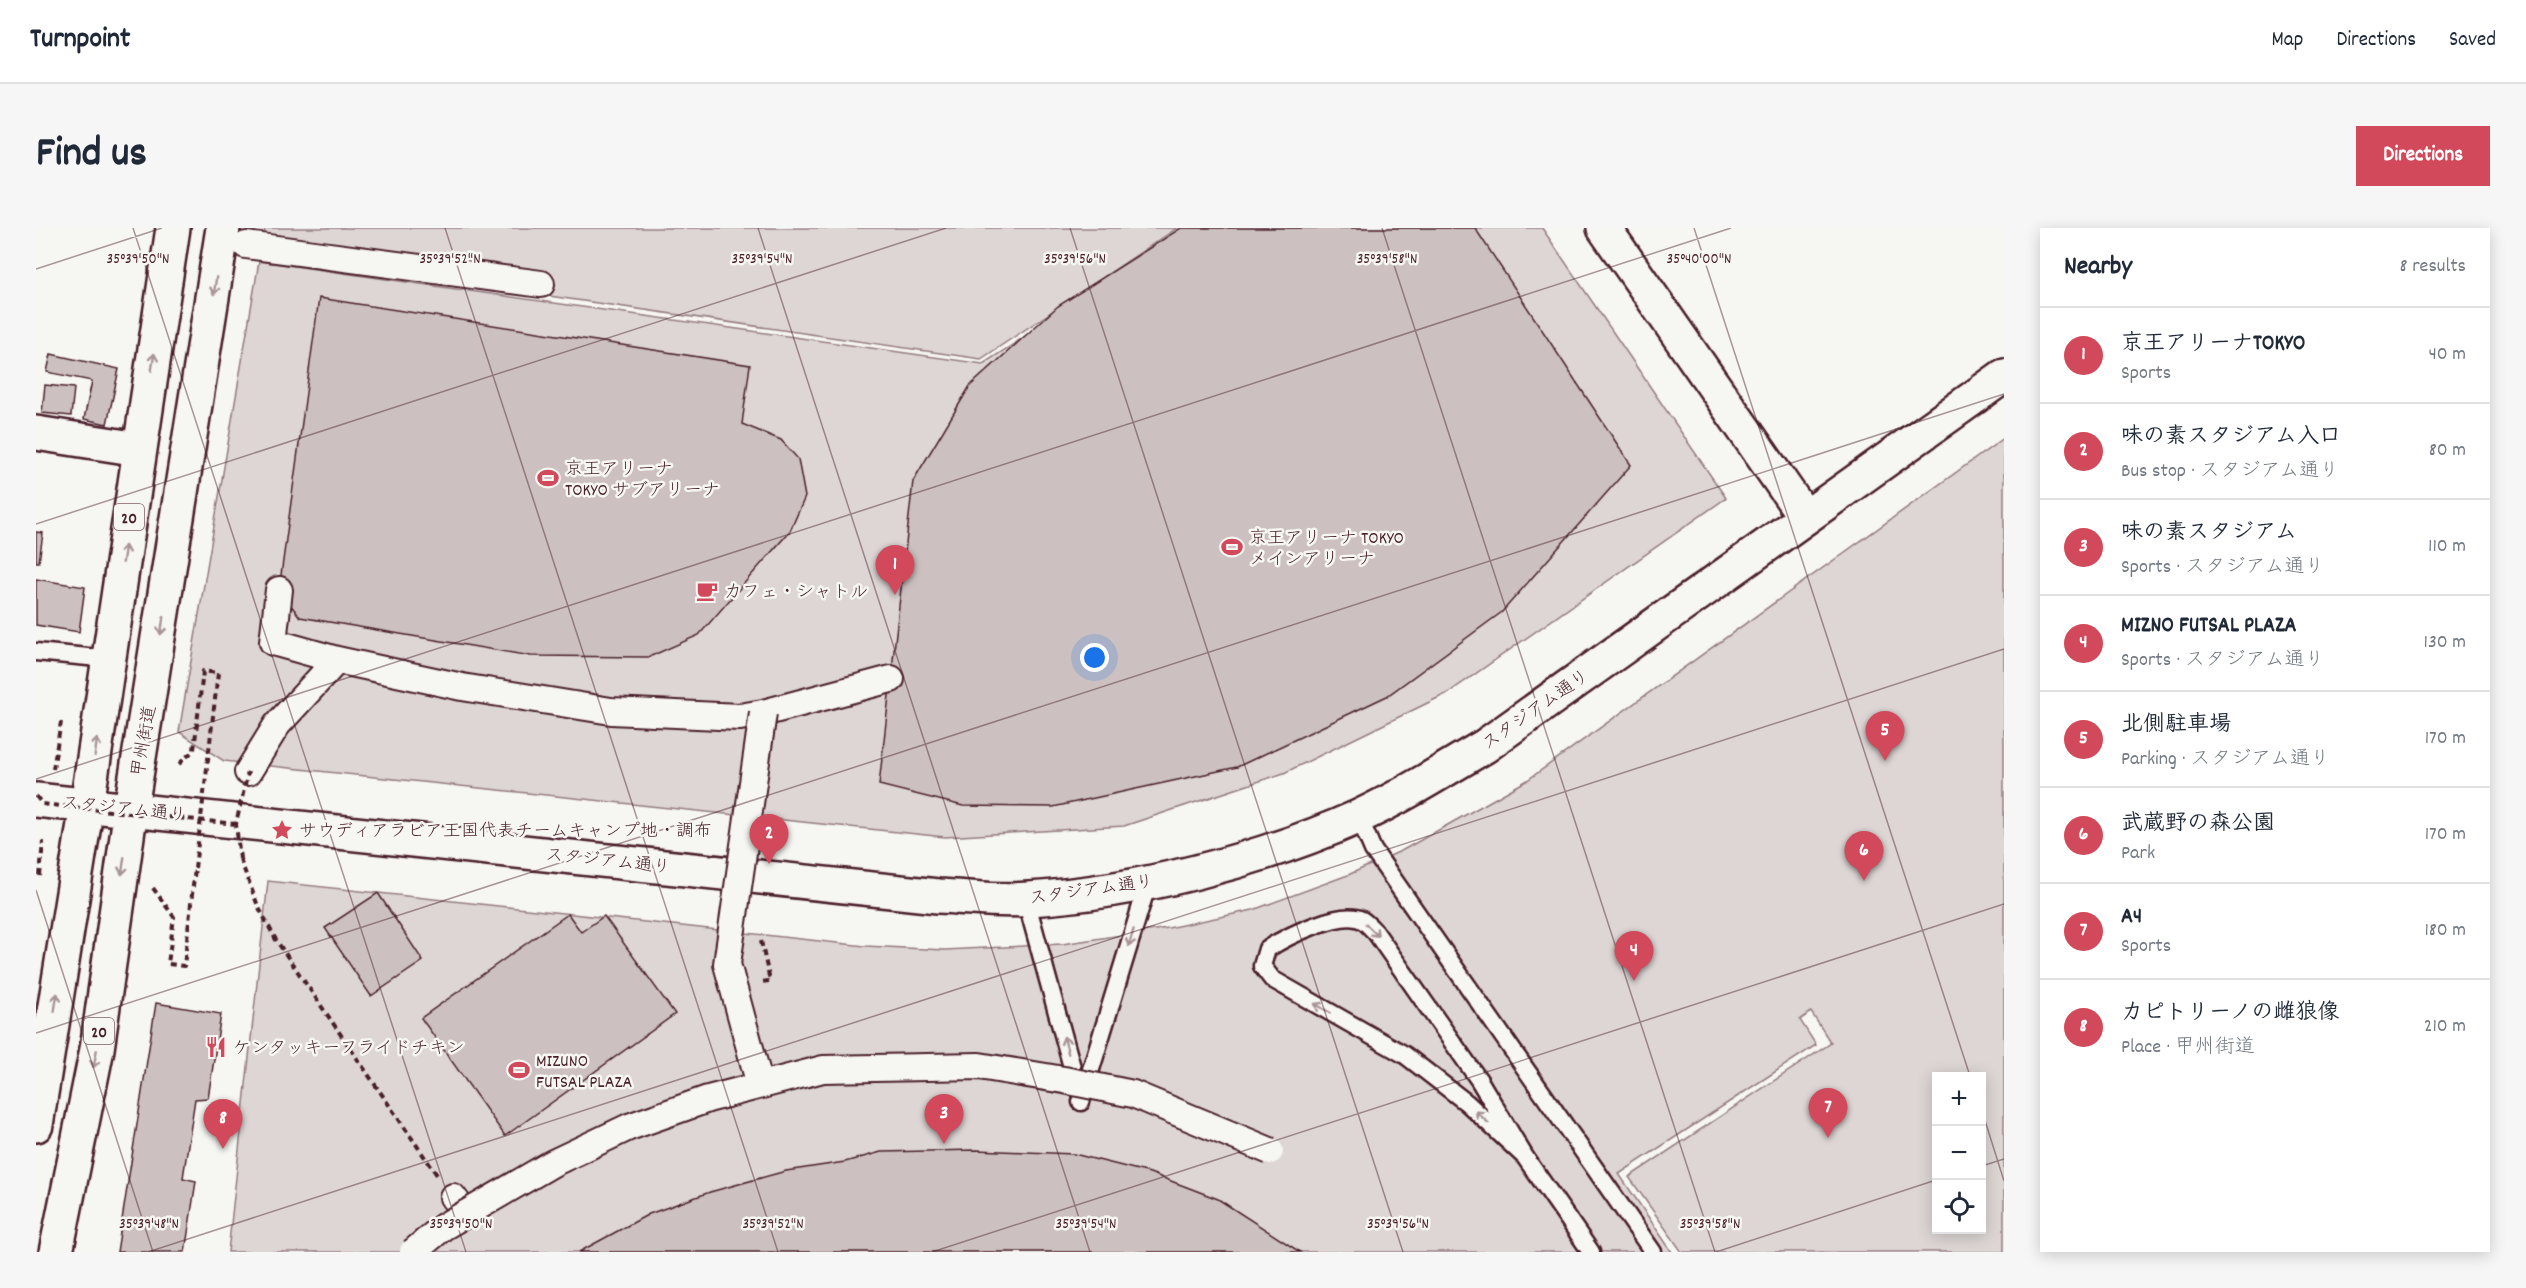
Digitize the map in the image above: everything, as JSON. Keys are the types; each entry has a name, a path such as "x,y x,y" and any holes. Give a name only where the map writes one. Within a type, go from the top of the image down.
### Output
{"main road":[{"name":"20","path":"36,1125 87,805 173,228"},
{"path":"1604,228 1805,517"},
{"name":"甲州街道","path":"56,1252 97,1048 131,808 235,237"},
{"name":"スタジアム通り","path":"36,798 938,896 1026,900 1148,883 1249,857 1359,817 1485,746 2004,376"},
{"path":"36,433 139,449"}],"street":[{"path":"235,237 541,284"},
{"path":"279,590 273,642 337,660 462,687 611,711 740,717 764,713 891,679"},
{"path":"248,772 277,725 337,660"},
{"path":"759,1085 727,964 764,713"},
{"path":"414,1252 443,1227 460,1206 629,1127 708,1099 823,1069 979,1066 1064,1080 1133,1094 1270,1151"}],"lane":[{"path":"36,652 109,659"},
{"path":"1359,817 1374,850 1653,1252"},
{"path":"1026,900 1081,1102 1148,883"},
{"path":"1525,1157 1467,1103 1405,1055 1272,979 1262,966 1267,949 1286,938 1345,917 1361,920 1376,933 1479,1080 1525,1157 1591,1252"}],"path":[{"path":"152,887 174,917 168,964 184,966 218,673 203,671 194,750 179,764"},
{"path":"53,770 61,722"},
{"path":"248,772 236,824 240,859 258,906 276,940 460,1206"},
{"path":"36,798 42,804 236,824"},
{"path":"40,876 43,841"}],"shaded area":[{"path":"265,228 1177,228 981,359 261,254"},
{"path":"1191,228 1542,228 1726,498 1448,693 1284,773 1124,826 945,837 224,761 179,732 259,261 983,364"},
{"path":"2004,438 2004,1252 1682,1252 1629,1177 1831,1043 1811,1012 1800,1020 1816,1045 1619,1174 1672,1252 228,1252 268,881 865,946 945,950 1062,944 1168,928 1253,910 1348,875 1403,850 1526,781"}],"building":[{"name":"京王アリーナ TOKYO メインアリーナ","path":"1181,228 1475,228 1631,465 1502,612 1387,696 1237,767 1053,807 963,806 879,785 913,481 970,386 1058,306"},
{"name":"京王アリーナ TOKYO サブアリーナ","path":"319,298 750,365 742,424 781,440 798,459 805,497 790,531 699,635 649,657 531,656 300,617 279,590"},
{"path":"51,354 119,369 107,424 84,419 92,381 47,372"},
{"path":"45,385 74,388 71,416 42,413"},
{"path":"36,532 43,533 39,562 36,562"},
{"path":"36,579 85,587 79,632 36,625"},
{"path":"378,893 423,961 371,996 325,928"},
{"path":"568,914 581,932 604,916 675,1014 505,1136 421,1018"},
{"path":"156,1003 221,1014 208,1098 195,1099 183,1178 196,1181 185,1252 117,1252"},
{"path":"976,1150 1074,1154 1150,1173 1218,1199 1300,1252 579,1252 649,1214 710,1192 786,1171 845,1162 881,1152"}],"place":[{"name":"京王アリーナ TOKYO サブアリーナ","path":"548,478"},
{"name":"京王アリーナ TOKYO メインアリーナ","path":"1232,547"},
{"name":"カフェ・シャトル","path":"707,591"},
{"name":"京王アリーナTOKYO","path":"895,595"},
{"name":"北側駐車場","path":"1885,761"},
{"name":"サウディアラビア王国代表チームキャンプ地・調布","path":"282,830"},
{"name":"味の素スタジアム入口","path":"769,864"},
{"name":"武蔵野の森公園","path":"1864,881"},
{"name":"MIZNO FUTSAL PLAZA","path":"1634,981"},
{"name":"ケンタッキーフライドチキン","path":"216,1047"},
{"name":"MIZUNO FUTSAL PLAZA","path":"519,1070"},
{"name":"A4","path":"1828,1138"},
{"name":"味の素スタジアム","path":"944,1144"},
{"name":"カピトリーノの雌狼像","path":"223,1149"}]}
